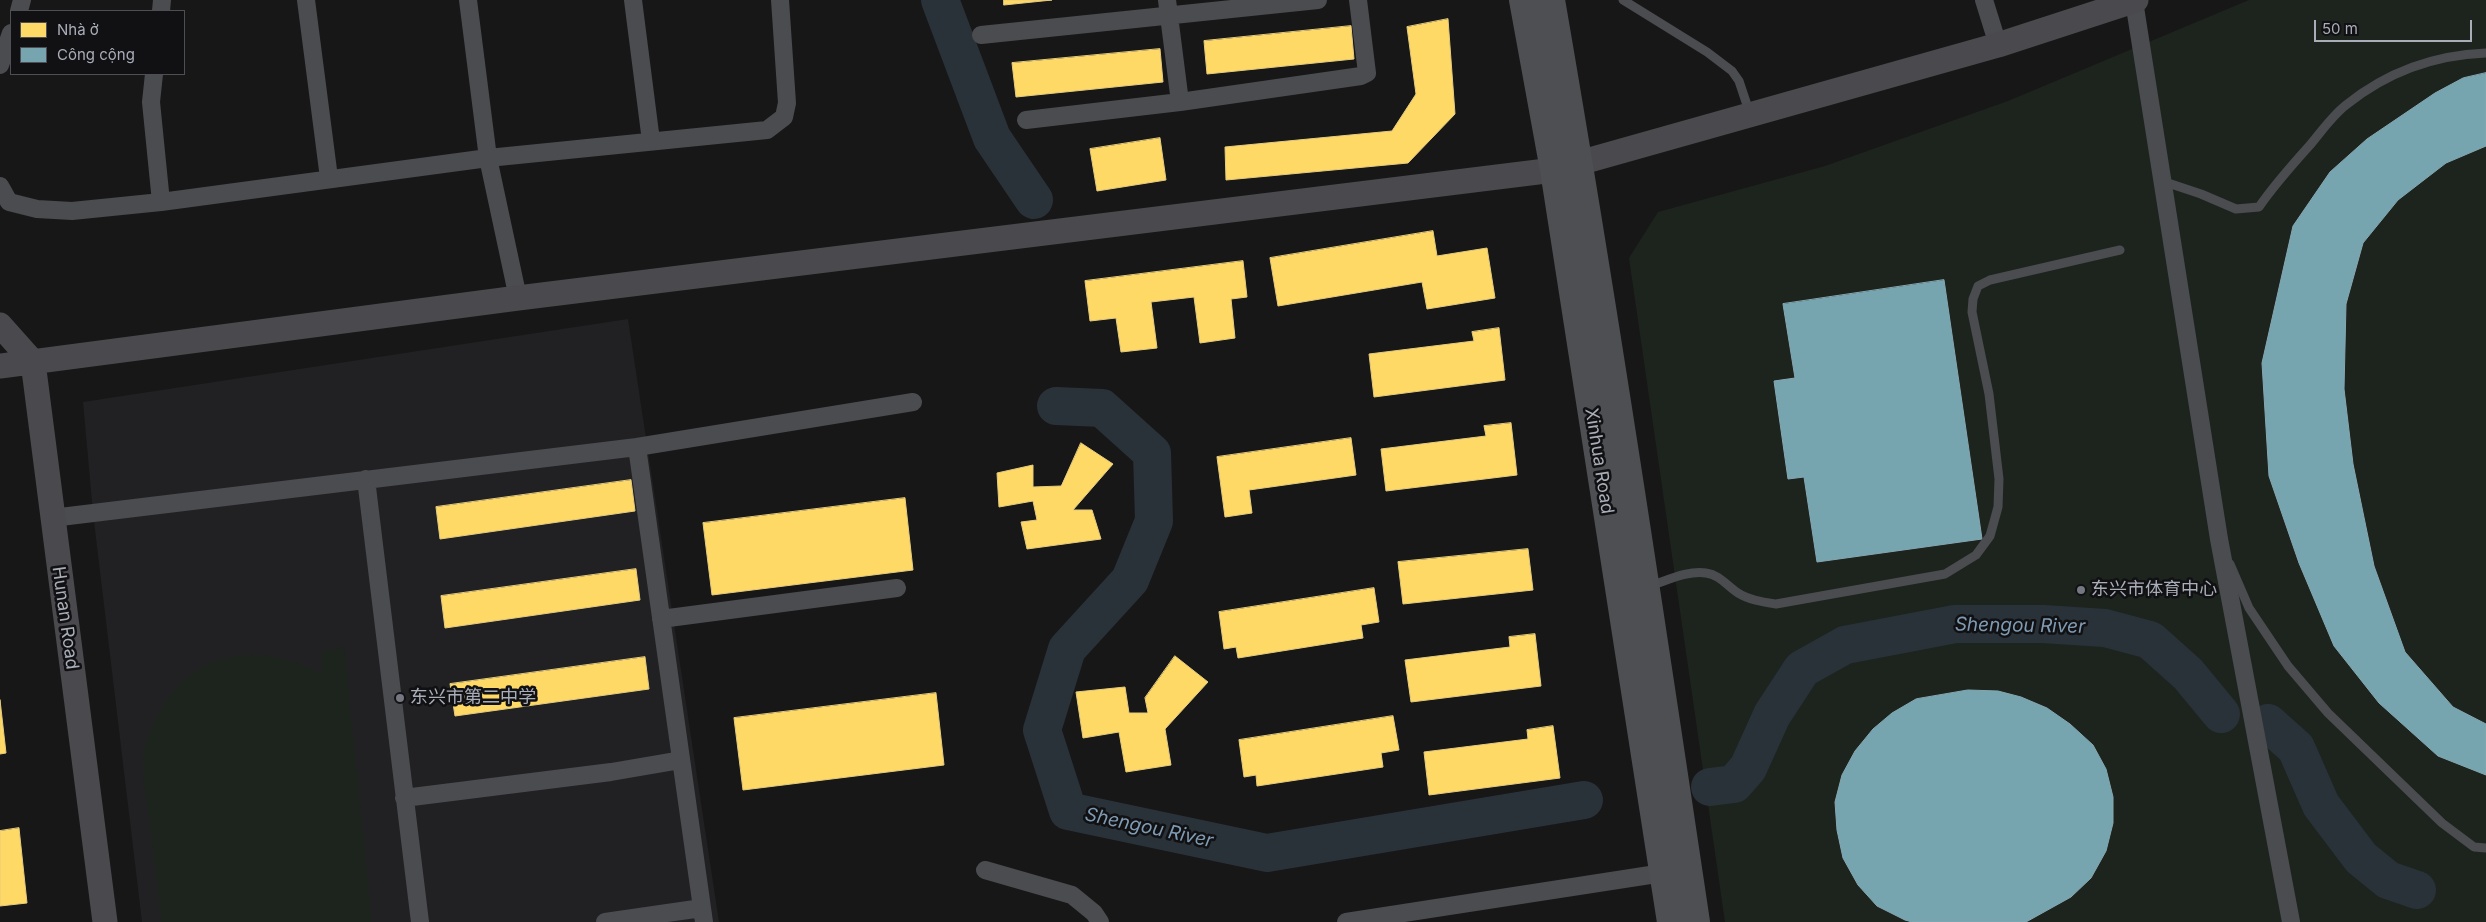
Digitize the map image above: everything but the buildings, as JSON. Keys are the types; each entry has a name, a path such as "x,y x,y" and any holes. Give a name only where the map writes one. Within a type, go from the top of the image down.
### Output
{"main road":[{"name":"Xinhua Road","path":"1523,0 1567,167 1646,587 1696,922"},
{"name":"Xinhua Road","path":"1551,0 1567,167 1671,922"},
{"path":"0,366 518,298 1567,167 1751,117 1998,45 2135,0"},
{"path":"0,325 33,362"},
{"name":"Hunan Road","path":"33,362 105,922"}],"street":[{"path":"306,0 329,178"},
{"path":"468,0 488,158 518,298"},
{"path":"633,0 651,141"},
{"path":"0,186 9,202 37,210 72,211 162,202 488,158 767,130 784,117 787,103 780,0"},
{"path":"981,35 1168,8 1318,0"},
{"path":"1026,120 1180,102 1360,76 1367,73 1358,0"},
{"path":"1984,0 1998,45"},
{"path":"2135,0 2219,539 2291,922"},
{"path":"1168,8 1180,102"},
{"path":"0,65 10,36"},
{"path":"154,75 151,102 162,202"},
{"path":"52,518 637,447 913,402"},
{"path":"605,922 703,915 637,447"},
{"path":"366,479 420,922"},
{"path":"662,619 897,588"},
{"path":"404,798 611,772 682,760"},
{"path":"985,870 1072,895 1094,913 1100,922"},
{"path":"1346,922 1663,873"}],"lane":[{"path":"1623,0 1721,61 1732,71 1738,81 1751,117"},
{"path":"2162,181 2201,194 2236,209 2259,207 2274,186 2345,106 2389,76 2422,63 2486,53"},
{"path":"1646,587 1692,573 1706,572 1726,581 1738,592 1755,600 1776,604 1946,574 1976,554 1990,536 1998,507 1999,479 1989,394 1972,312 1973,299 1978,286 1990,280 2120,250"},
{"path":"2219,539 2249,608 2288,666 2328,713 2442,823 2474,847 2486,848"}],"shaded area":[{"name":"东兴市体育中心","path":"2249,0 2486,0 2486,922 1725,922 1629,258 1658,212 1825,166 2008,101"},
{"name":"东兴市第二中学","path":"628,319 719,922 142,922 93,513 83,402"},
{"path":"344,647 372,922 161,922 143,769 146,743 159,713 174,691 191,675 210,663 230,657 252,655 275,657 299,664 322,674 322,652"}],"waterway":[{"name":"Shengou River","path":"940,0 992,138 1034,200"},
{"name":"Shengou River","path":"1056,406 1102,408 1152,453 1154,521 1130,580 1067,649 1042,730 1068,811 1267,853 1584,800"},
{"name":"Shengou River","path":"1710,787 1734,784 1748,768 1772,715 1802,669 1845,645 1955,624 2043,624 2105,628 2150,640 2188,674 2221,714"},
{"name":"Shengou River","path":"2268,723 2296,748 2321,805 2361,858 2388,880 2417,890"}],"place":[{"name":"东兴市体育中心","path":"2081,590"},
{"name":"东兴市第二中学","path":"400,698"}]}
